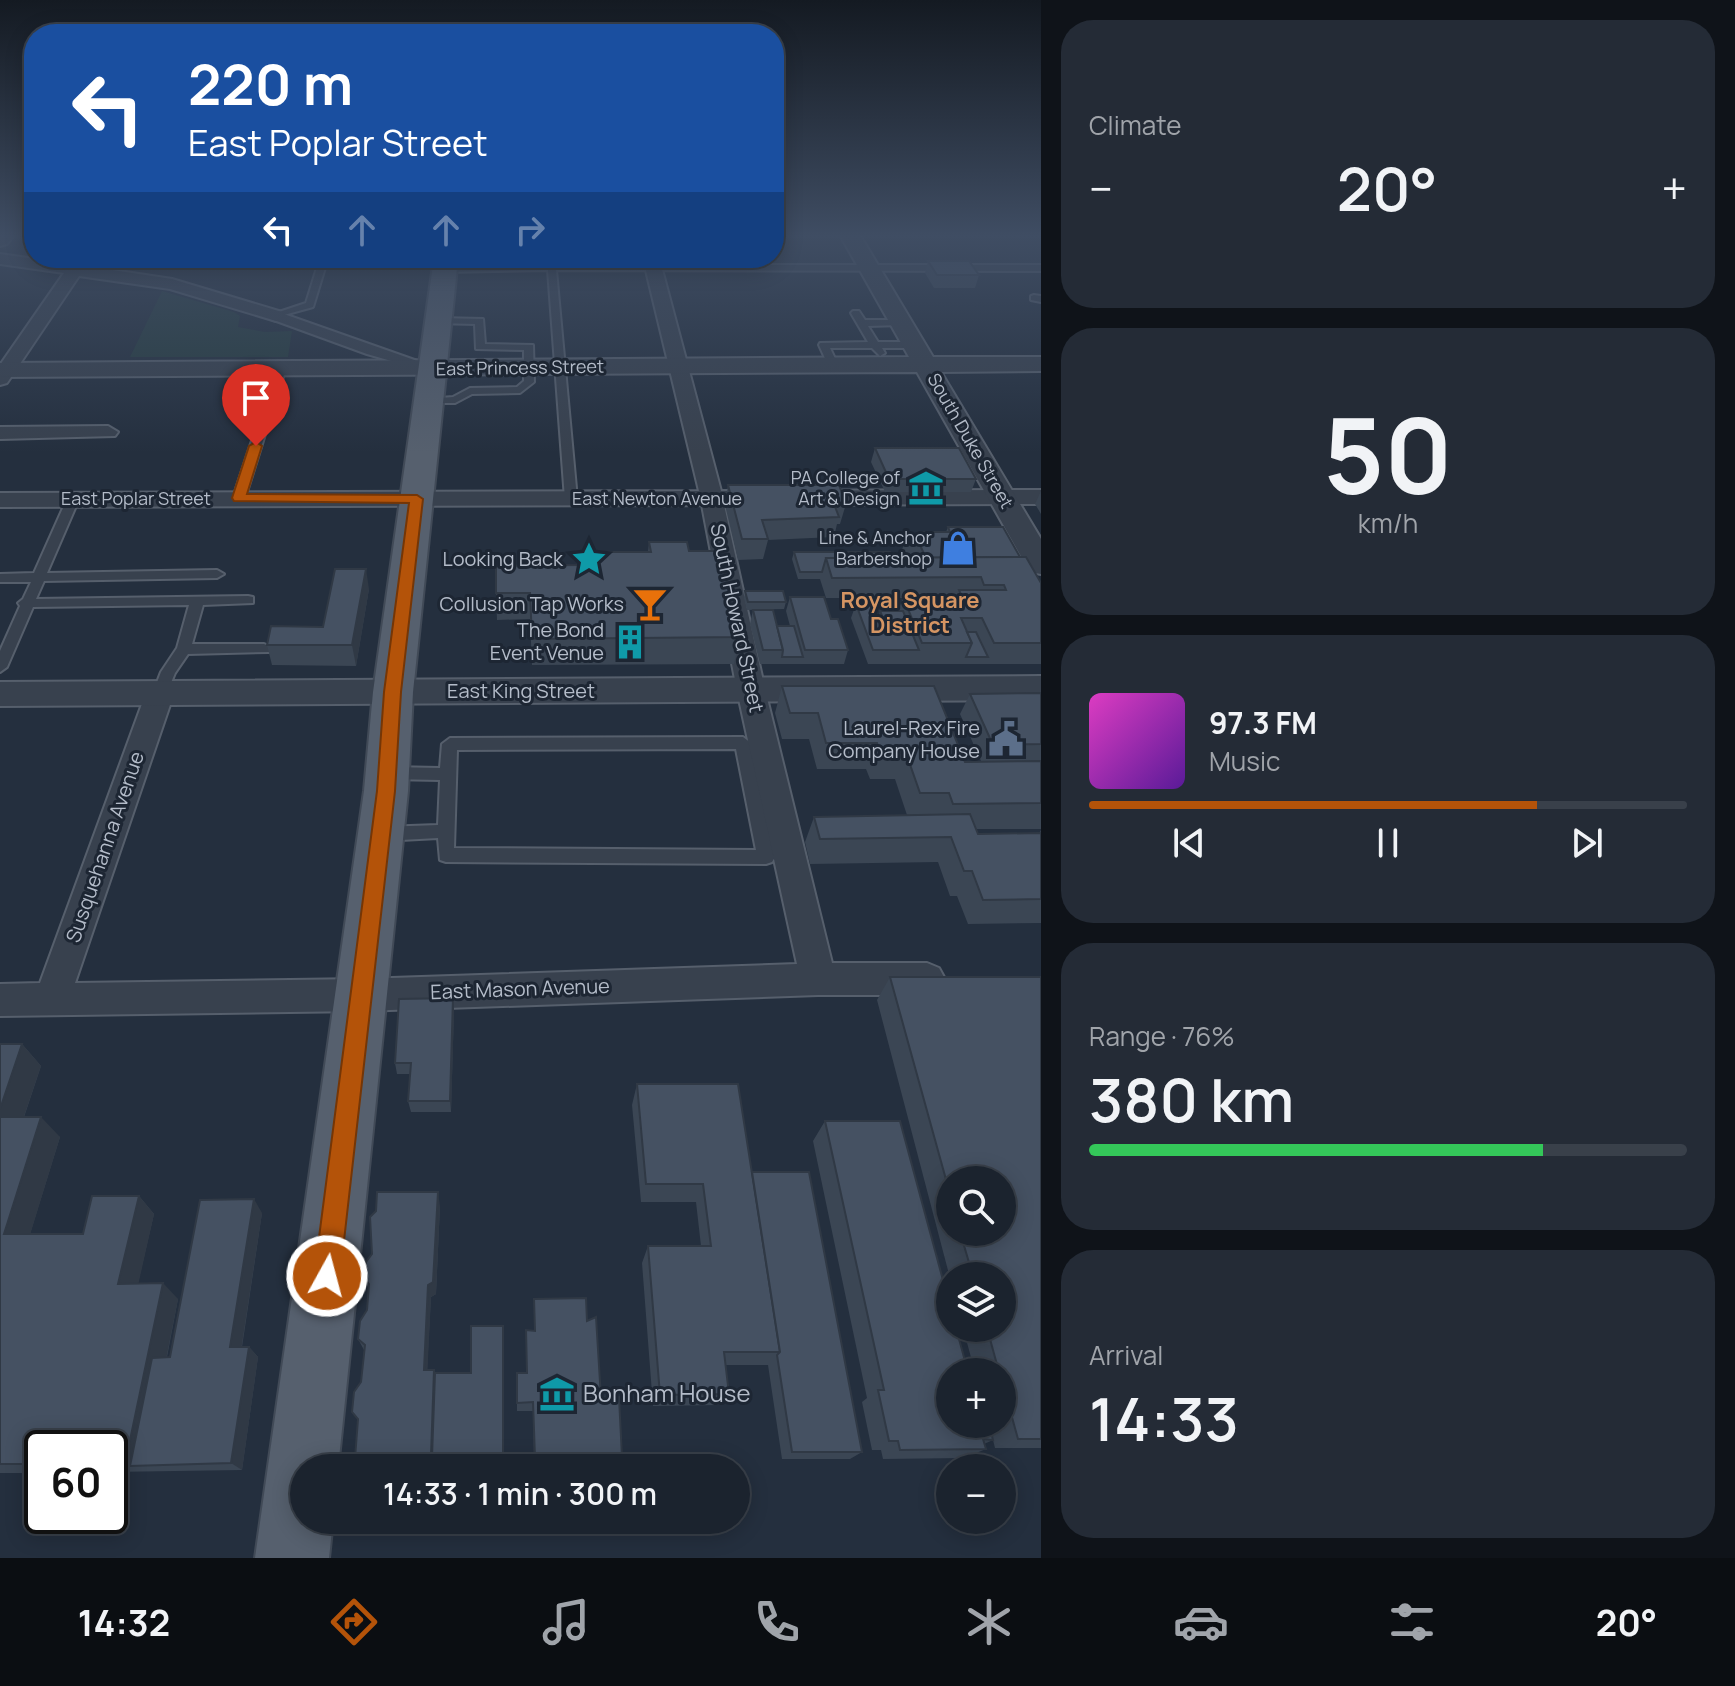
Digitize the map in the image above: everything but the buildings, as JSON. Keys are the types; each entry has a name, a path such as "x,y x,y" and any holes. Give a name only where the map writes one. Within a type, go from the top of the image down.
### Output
{"main road":[{"path":"292,1558 362,995 381,835 393,692 441,308"}],"street":[{"path":"2,373 49,308"},
{"path":"249,308 372,351 434,369"},
{"name":"South Howard Street","path":"663,308 712,500 751,690 818,979"},
{"name":"South Duke Street","path":"893,308 1041,565"},
{"name":"East Princess Street","path":"2,373 833,365 881,355 1041,364"},
{"path":"0,433 108,432"},
{"name":"East Newton Avenue","path":"417,499 1041,497"},
{"name":"East Poplar Street","path":"0,500 417,499"},
{"name":"East King Street","path":"0,694 1041,688"},
{"name":"Susquehanna Avenue","path":"51,1001 160,693"},
{"name":"East Mason Avenue","path":"0,1000 362,995 818,979 961,979"}],"lane":[{"path":"276,316 302,308"},
{"path":"555,308 571,499"},
{"path":"881,355 859,318 901,322"},
{"path":"431,401 455,400 470,391 520,390 529,382 529,347 480,347 480,321 439,321"},
{"path":"239,498 281,368"},
{"path":"0,667 36,577 73,499"},
{"path":"0,578 217,574"},
{"path":"25,603 248,600"},
{"path":"160,693 168,672 184,649 197,602"},
{"path":"184,649 264,649"},
{"path":"743,743 766,857 446,855 448,774 450,744 743,743"},
{"path":"387,773 448,774"},
{"path":"381,835 446,831"}],"green space":[{"path":"154,308 219,308 240,316 238,327 265,332 292,331 288,357 130,357"}],"place":[{"name":"PA College of Art & Design","path":"926,488"},
{"name":"Line & Anchor Barbershop","path":"958,548"},
{"name":"Looking Back","path":"589,559"},
{"name":"Collusion Tap Works","path":"650,604"},
{"name":"The Bond Event Venue","path":"630,642"},
{"name":"Laurel-Rex Fire Company House","path":"1006,739"},
{"name":"Bonham House","path":"557,1394"}],"district":[{"name":"Royal Square District","path":"910,612"}],"route":[{"path":"256,446 239,498 417,499 393,692 386,791 327,1276"}]}
